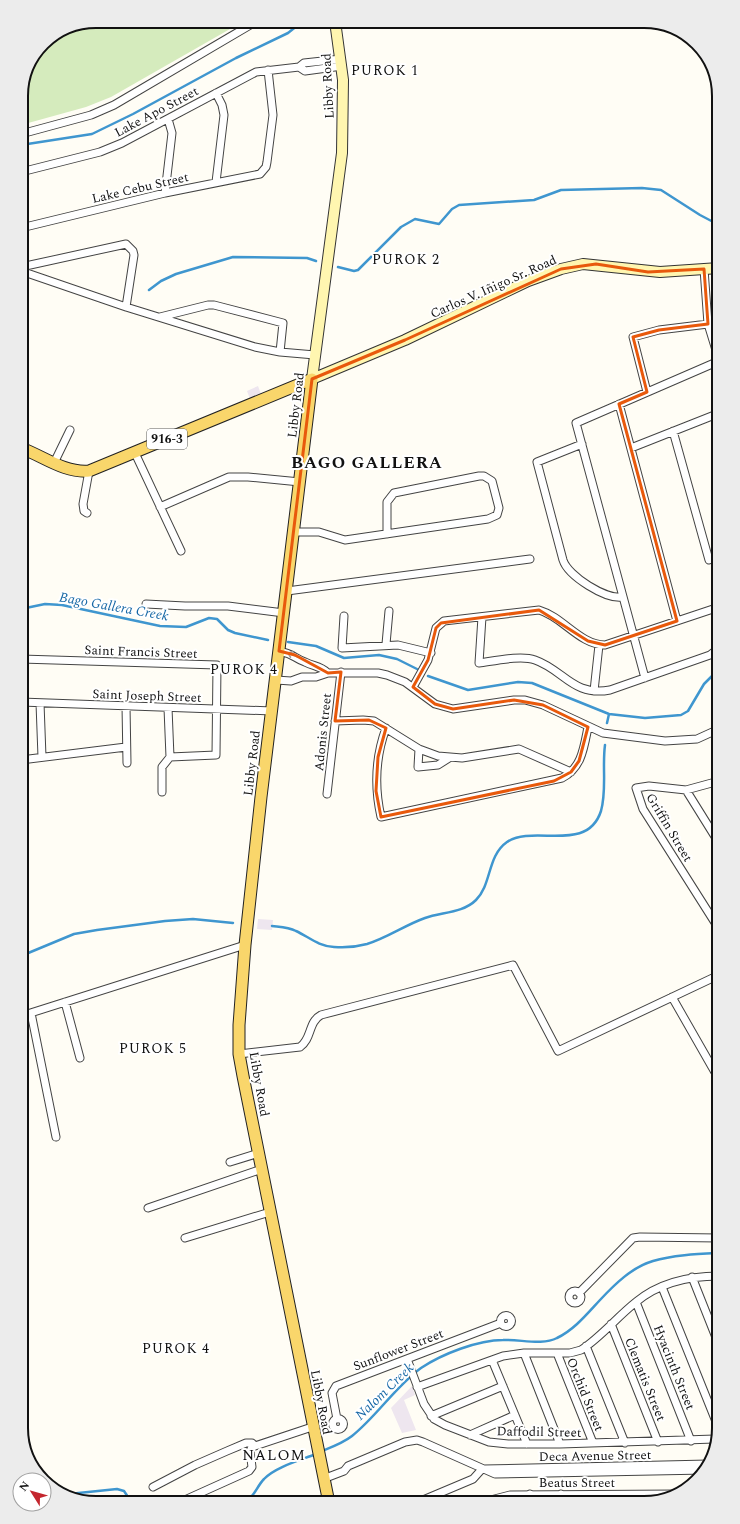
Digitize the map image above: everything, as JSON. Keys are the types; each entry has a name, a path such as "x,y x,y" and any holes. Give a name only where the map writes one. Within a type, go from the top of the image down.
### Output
{"main road":[{"name":"Libby Road","path":"327,1496 313,1432 239,1054 239,1025 245,945 286,591 342,153 343,95 337,28"},
{"name":"Carlos V. Iñigo Sr. Road","path":"312,379 405,340 521,285 561,269 590,264 648,272 712,268"},
{"name":"916-3","path":"28,451 72,470 89,471 135,453 220,415 312,379"}],"street":[{"path":"28,132 91,115 114,105 245,28"},
{"name":"Lake Apo Street","path":"28,170 112,148 256,72 298,67 304,71 341,62"},
{"name":"Lake Cebu Street","path":"28,226 165,192 255,176 263,171 267,162 273,115 268,70"},
{"path":"216,93 222,105 224,115 216,182"},
{"path":"165,192 172,133 168,119"},
{"path":"28,265 126,244 130,247 134,255 126,307"},
{"path":"704,269 708,324 712,337"},
{"path":"28,273 126,307 255,347 280,352 315,355"},
{"path":"160,317 208,305 214,305 283,323 280,352"},
{"path":"647,392 633,337 670,328 708,324"},
{"path":"645,678 576,423 712,363"},
{"path":"619,404 678,621"},
{"path":"631,448 712,416"},
{"path":"54,463 70,430"},
{"path":"673,431 709,560 712,559"},
{"path":"582,444 537,462 563,560 569,571 600,592 611,597 623,597"},
{"path":"135,453 181,551"},
{"path":"87,513 84,512 83,504 89,471"},
{"path":"294,532 319,532 346,540 387,534 494,517 499,508 492,481 484,476 479,476 394,493 387,502 387,534"},
{"path":"160,507 229,477 248,477 300,482"},
{"path":"286,591 530,559"},
{"path":"146,604 228,606 284,613"},
{"path":"413,687 425,668 431,653 438,625 444,621 539,610 549,614 588,641 599,645 611,644 712,609"},
{"path":"386,644 389,611"},
{"path":"344,616 342,648 386,644 409,647 431,653"},
{"path":"482,616 479,663 522,659 534,660 573,684 594,691 610,690 712,653"},
{"path":"594,691 599,645"},
{"path":"279,651 295,655 304,662 318,665 328,673"},
{"name":"Saint Francis Street","path":"28,658 216,666 216,709"},
{"path":"302,677 304,662"},
{"path":"276,680 291,681 302,677 316,677 328,673 341,672 387,674 413,687 435,704 453,709 502,701 525,700 543,704 588,727 612,735 677,742 697,740 712,732"},
{"name":"Adonis Street","path":"328,794 341,672"},
{"name":"Saint Joseph Street","path":"28,702 272,711"},
{"path":"40,703 42,757"},
{"path":"126,706 127,763"},
{"path":"162,792 162,767 170,757 168,708"},
{"path":"170,757 216,755 216,709"},
{"path":"335,721 369,720 386,728 419,749 449,758 469,758 516,749 571,772"},
{"path":"386,728 378,757 375,780 381,817 554,781 571,772 582,755 588,727"},
{"path":"28,759 126,747"},
{"path":"419,749 418,767 438,765 449,758"},
{"name":"Griffin Street","path":"712,783 686,790 648,786 636,788 643,809 712,918"},
{"path":"686,790 712,833"},
{"path":"28,1014 245,945"},
{"path":"239,1054 300,1047 307,1039 314,1021 321,1015 513,965 558,1051 712,978"},
{"path":"672,997 712,1067"},
{"path":"65,1002 80,1058"},
{"path":"31,1013 56,1137"},
{"path":"230,1162 259,1153"},
{"path":"148,1208 262,1169"},
{"path":"185,1238 270,1212"},
{"path":"579,1293 633,1238 640,1236 712,1238"},
{"path":"417,1388 492,1360 513,1354 575,1352 586,1346 636,1302 662,1287 692,1277 712,1276"},
{"path":"692,1277 712,1327"},
{"path":"662,1287 712,1412"},
{"name":"Hyacinth Street","path":"636,1302 692,1441"},
{"name":"Sunflower Street","path":"337,1419 332,1393 335,1387 501,1323"},
{"name":"Clematis Street","path":"611,1324 658,1442"},
{"path":"586,1346 625,1443"},
{"path":"524,1353 560,1444"},
{"name":"Orchid Street","path":"557,1353 593,1444"},
{"path":"407,1359 417,1388 431,1416 503,1386"},
{"path":"492,1360 527,1444"},
{"path":"470,1435 515,1415"},
{"name":"Daffodil Street","path":"431,1416 440,1423 470,1435 499,1444 593,1444 710,1439"},
{"path":"194,1496 249,1471 252,1467 250,1450 255,1446 313,1432"},
{"name":"Deca Avenue Street","path":"323,1477 344,1471 348,1466 405,1442 417,1440 482,1469 555,1470 697,1467"},
{"path":"153,1487 195,1464 234,1448 248,1443 255,1446"},
{"path":"433,1496 473,1479 482,1469"},
{"name":"Beatus Street","path":"520,1496 530,1494 660,1494"}],"highlighted area":[{"path":"596,264 648,272 704,269 708,324 659,330 633,337 647,392 619,404 677,621 605,645 588,641 539,610 441,623 436,628 428,660 413,687 435,704 453,709 514,700 543,705 588,727 579,761 571,772 554,781 381,817 376,791 378,757 386,728 369,720 335,721 341,672 328,673 295,655 279,651 312,379 405,340 561,269"}],"shaded area":[{"path":"258,386 261,394 250,399 247,391"},
{"path":"258,919 273,920 272,930 257,929"},
{"path":"412,1386 415,1395 404,1400 416,1430 402,1433 391,1408"}],"green space":[{"path":"96,28 232,28 111,97 86,107 28,123 28,92 30,79 35,66 51,45 62,37 83,29"}],"waterway":[{"path":"28,144 92,134 133,114 236,58 288,33 294,28"},
{"path":"338,267 354,271 358,270 401,227 415,219 439,224 452,209 459,205 534,200 561,190 642,188 661,190 712,221"},
{"path":"149,290 161,281 176,274 233,257 307,258 316,261"},
{"name":"Bago Gallera Creek","path":"28,608 45,604 62,605 160,626 186,627 209,618 217,619 228,630 235,633 268,640"},
{"name":"Bago Gallera Creek","path":"288,642 316,646 344,658 379,655 397,659 417,669"},
{"name":"Bago Gallera Creek","path":"428,676 468,690 518,682 532,683 609,714 645,718 681,715 688,711 704,684 712,676"},
{"path":"607,723 609,714"},
{"path":"272,926 284,927 293,930 323,945 334,947 351,947 374,941 425,918 459,910 471,904 481,893 496,855 507,842 518,837 572,835 584,831 594,824 601,811 603,803 605,745"},
{"path":"28,953 74,934 97,930 165,921 193,919 233,923"},
{"name":"Nalom Creek","path":"322,1451 341,1443 352,1436 370,1420 403,1384 421,1368 439,1358 460,1349 483,1342 510,1340 545,1342 557,1338 575,1326 617,1283 631,1272 645,1264 669,1257 712,1253"},
{"name":"Nalom Creek","path":"252,1496 262,1482 275,1471 288,1464 316,1454"},
{"name":"Nalom Creek","path":"77,1493 117,1489 124,1491 127,1496"}],"district":[{"name":"PUROK 1","path":"385,70"},
{"name":"PUROK 2","path":"406,259"},
{"name":"BAGO GALLERA","path":"367,462"},
{"name":"PUROK 4","path":"244,669"},
{"name":"PUROK 5","path":"153,1048"},
{"name":"PUROK 4","path":"176,1348"},
{"name":"NALOM","path":"274,1455"}]}
